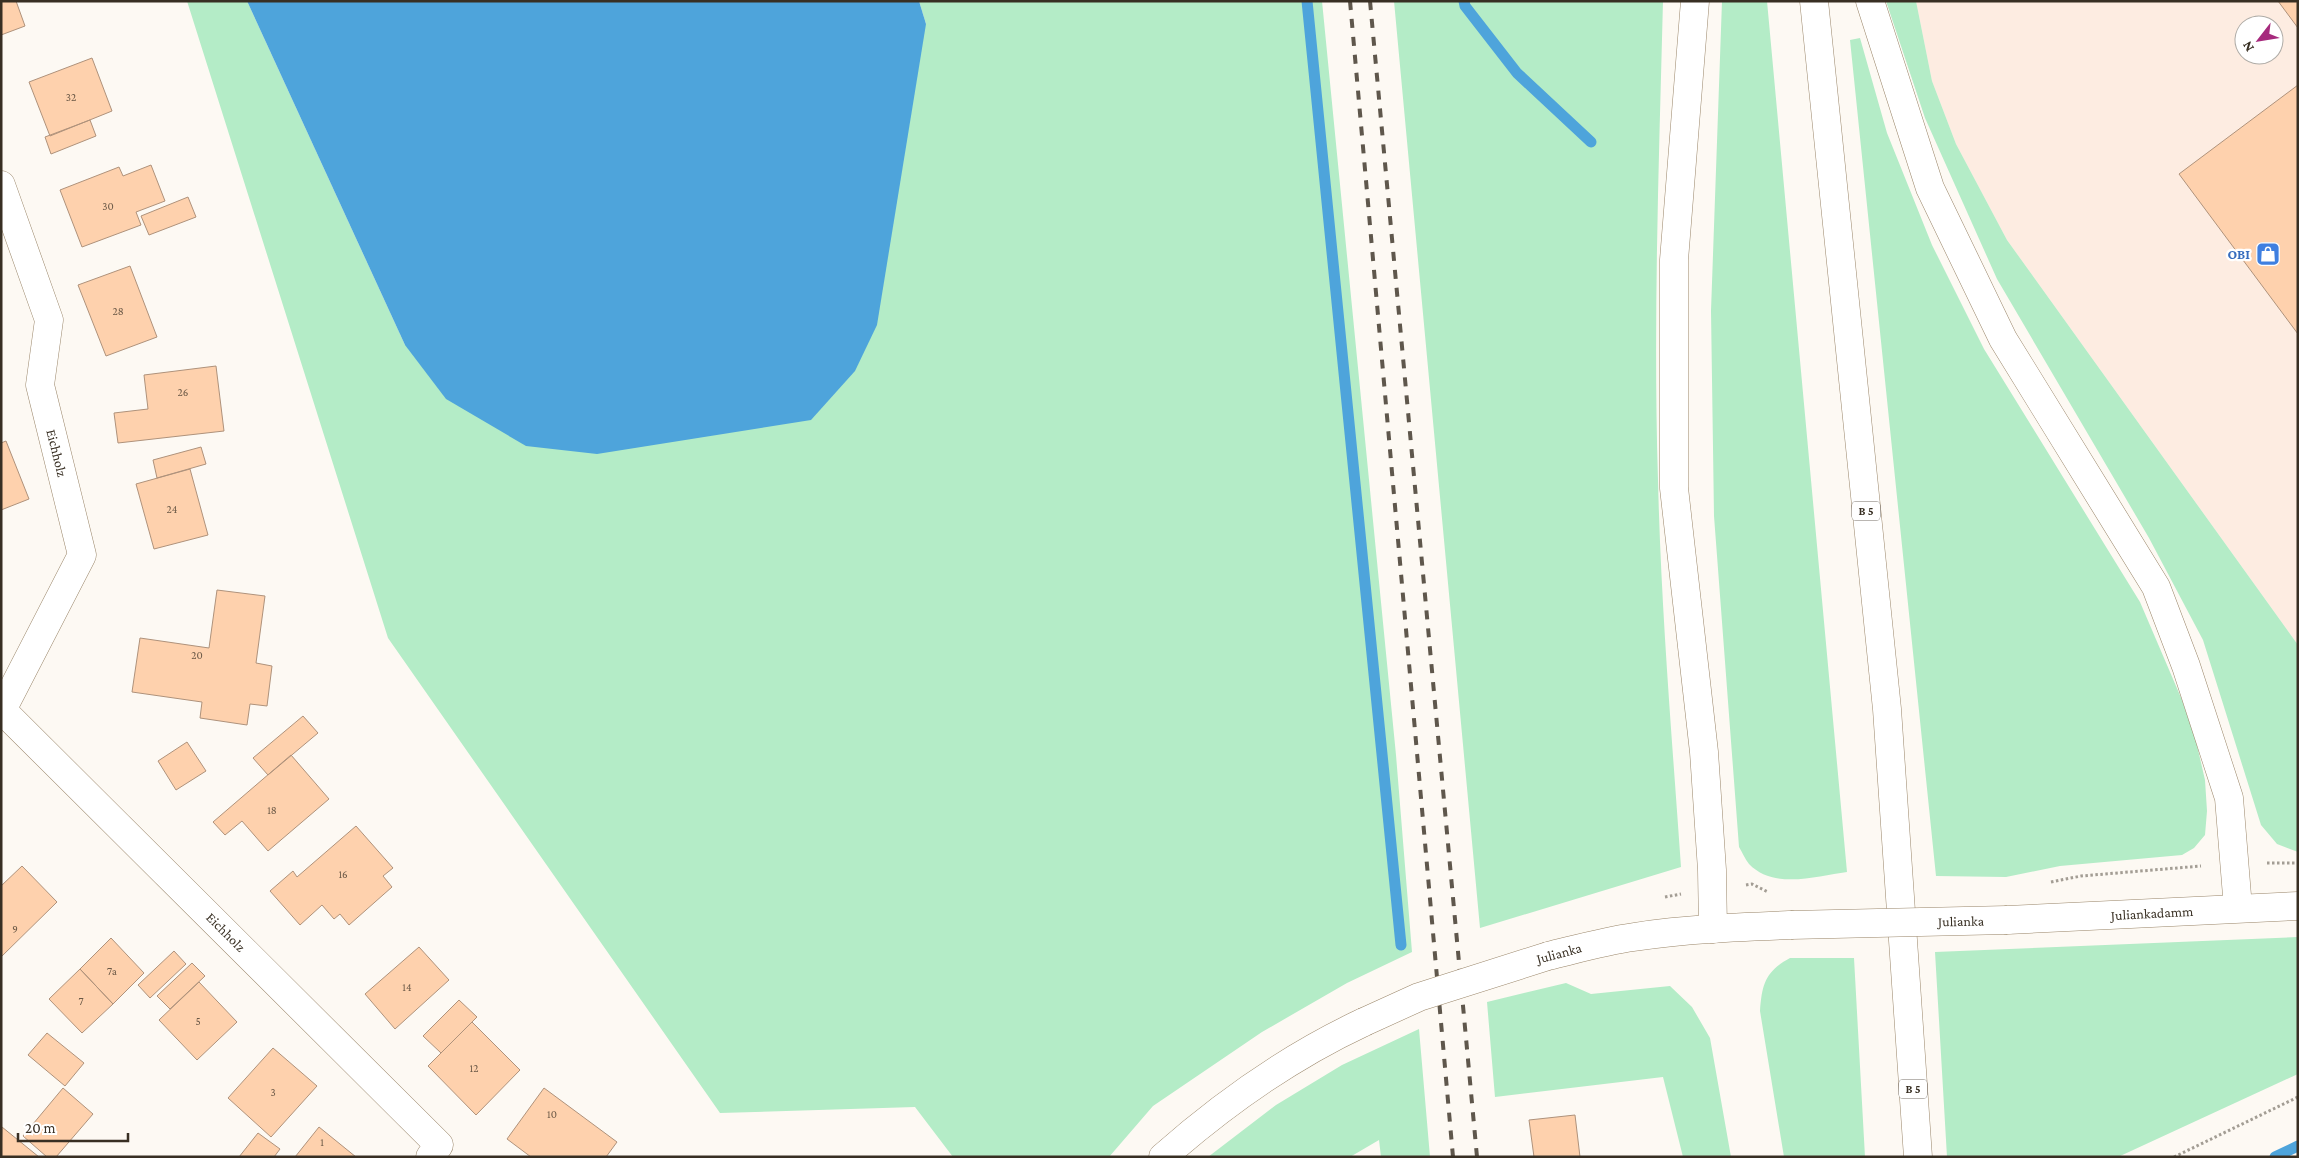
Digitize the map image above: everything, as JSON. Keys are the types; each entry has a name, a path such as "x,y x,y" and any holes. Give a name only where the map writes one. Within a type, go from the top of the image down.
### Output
{"main road":[{"path":"1694,1 1674,260 1674,488 1704,752 1712,870 1712,929"},
{"name":"B 5","path":"1814,1 1886,709 1918,1157"},
{"path":"1870,1 1930,188 2003,339 2156,587 2186,666 2228,798 2238,908"},
{"name":"Eichholz","path":"1,185 49,320 40,385 82,555 2,710 439,1145 430,1157"},
{"name":"Juliankadamm","path":"2006,920 2298,906"},
{"name":"Julianka","path":"1163,1157 1226,1106 1321,1043 1419,997 1548,956 1593,944 1636,936 1712,929 1791,925 2006,920"}],"path":[{"path":"2048,883 2081,876 2234,863 2298,863"},
{"path":"2174,1157 2298,1097"}],"shaded area":[{"path":"1916,1 2298,1 2298,645 2007,240 1956,144 1932,81"}],"green space":[{"path":"187,1 247,1 405,345 926,24 919,1 1322,1 1396,755 1412,952 1347,983 1262,1032 1153,1106 1109,1157 953,1157 915,1107 720,1113 388,638"},
{"path":"1394,1 1663,1 1656,360 1659,528 1681,867 1480,928"},
{"path":"1722,1 1767,1 1847,872 1809,878 1783,879 1759,872 1749,864 1739,847 1714,516 1711,311"},
{"path":"1886,1 1916,1 1932,81 1956,144 2007,240 2298,645 2298,852 2277,844 2261,825 2203,640 2149,538 1997,279 1925,118"},
{"path":"1860,38 1887,133 1932,245 1984,349 2140,602 2182,700 2196,741 2205,780 2207,811 2205,835 2194,848 2182,855 2060,866 2006,877 1936,876 1850,40"},
{"path":"2298,937 2298,1074 2118,1157 1947,1157 1935,952"},
{"path":"1790,958 1854,958 1865,1157 1784,1157 1760,1011 1764,985 1770,973"},
{"path":"1566,983 1591,994 1670,986 1692,1007 1710,1038 1731,1157 1683,1157 1663,1077 1495,1097 1487,1002"},
{"path":"1419,1029 1430,1157 1381,1157 1379,1140 1350,1157 1208,1157 1276,1105 1342,1065"}],"water":[{"path":"247,1 919,1 926,24 877,325 855,371 811,420 597,454 526,446 446,399 405,345"}],"building":[{"path":"1,1 16,1 25,26 1,35"},
{"path":"2278,1 2298,1 2298,28"},
{"path":"92,58 112,111 50,136 29,82"},
{"name":"OBI","path":"2298,85 2298,334 2179,174"},
{"path":"90,120 96,136 51,154 45,137"},
{"path":"151,165 165,201 136,212 141,225 82,247 60,190 119,167 123,176"},
{"path":"188,197 196,217 149,235 141,216"},
{"path":"130,266 157,337 106,356 78,285"},
{"path":"216,366 224,431 118,443 114,413 148,409 144,375"},
{"path":"6,441 29,499 1,510 1,443"},
{"path":"201,447 206,464 157,478 153,460"},
{"path":"190,469 208,535 154,549 136,484"},
{"path":"217,590 265,596 256,663 272,666 267,706 250,704 247,725 200,718 202,702 132,692 140,638 209,648"},
{"path":"303,716 318,733 268,775 253,758"},
{"path":"187,742 206,771 176,790 158,761"},
{"path":"291,755 329,799 268,851 242,821 225,835 213,822"},
{"path":"356,826 393,868 383,876 392,887 349,925 340,914 334,919 322,905 300,925 270,891 293,871 297,877"},
{"path":"22,866 57,902 1,957 1,886"},
{"path":"111,938 144,973 113,1004 80,969"},
{"path":"419,947 449,980 395,1029 365,994"},
{"path":"174,951 186,964 150,998 138,985"},
{"path":"192,963 205,976 170,1009 157,996"},
{"path":"80,969 113,1004 82,1033 49,999"},
{"path":"199,982 237,1022 197,1060 159,1020"},
{"path":"459,1000 477,1017 441,1053 423,1036"},
{"path":"472,1022 520,1070 476,1115 428,1066"},
{"path":"47,1033 84,1063 65,1086 28,1055"},
{"path":"273,1048 317,1086 271,1137 228,1098"},
{"path":"63,1088 93,1114 56,1157 47,1157 23,1136"},
{"path":"544,1088 617,1142 606,1157 531,1157 507,1139"},
{"path":"1575,1115 1580,1157 1534,1157 1529,1120"},
{"path":"2,1127 39,1157 1,1157"},
{"path":"319,1127 356,1157 295,1157"},
{"path":"258,1133 280,1149 274,1157 239,1157"}],"waterway":[{"path":"1307,1 1401,945"},
{"path":"1464,1 1465,6 1517,73 1591,142"},
{"path":"2275,1157 2298,1146"}],"railway":[{"path":"1350,1 1453,1157"},
{"path":"1370,1 1477,1157"}],"place":[{"name":"OBI","path":"2268,254"}]}
